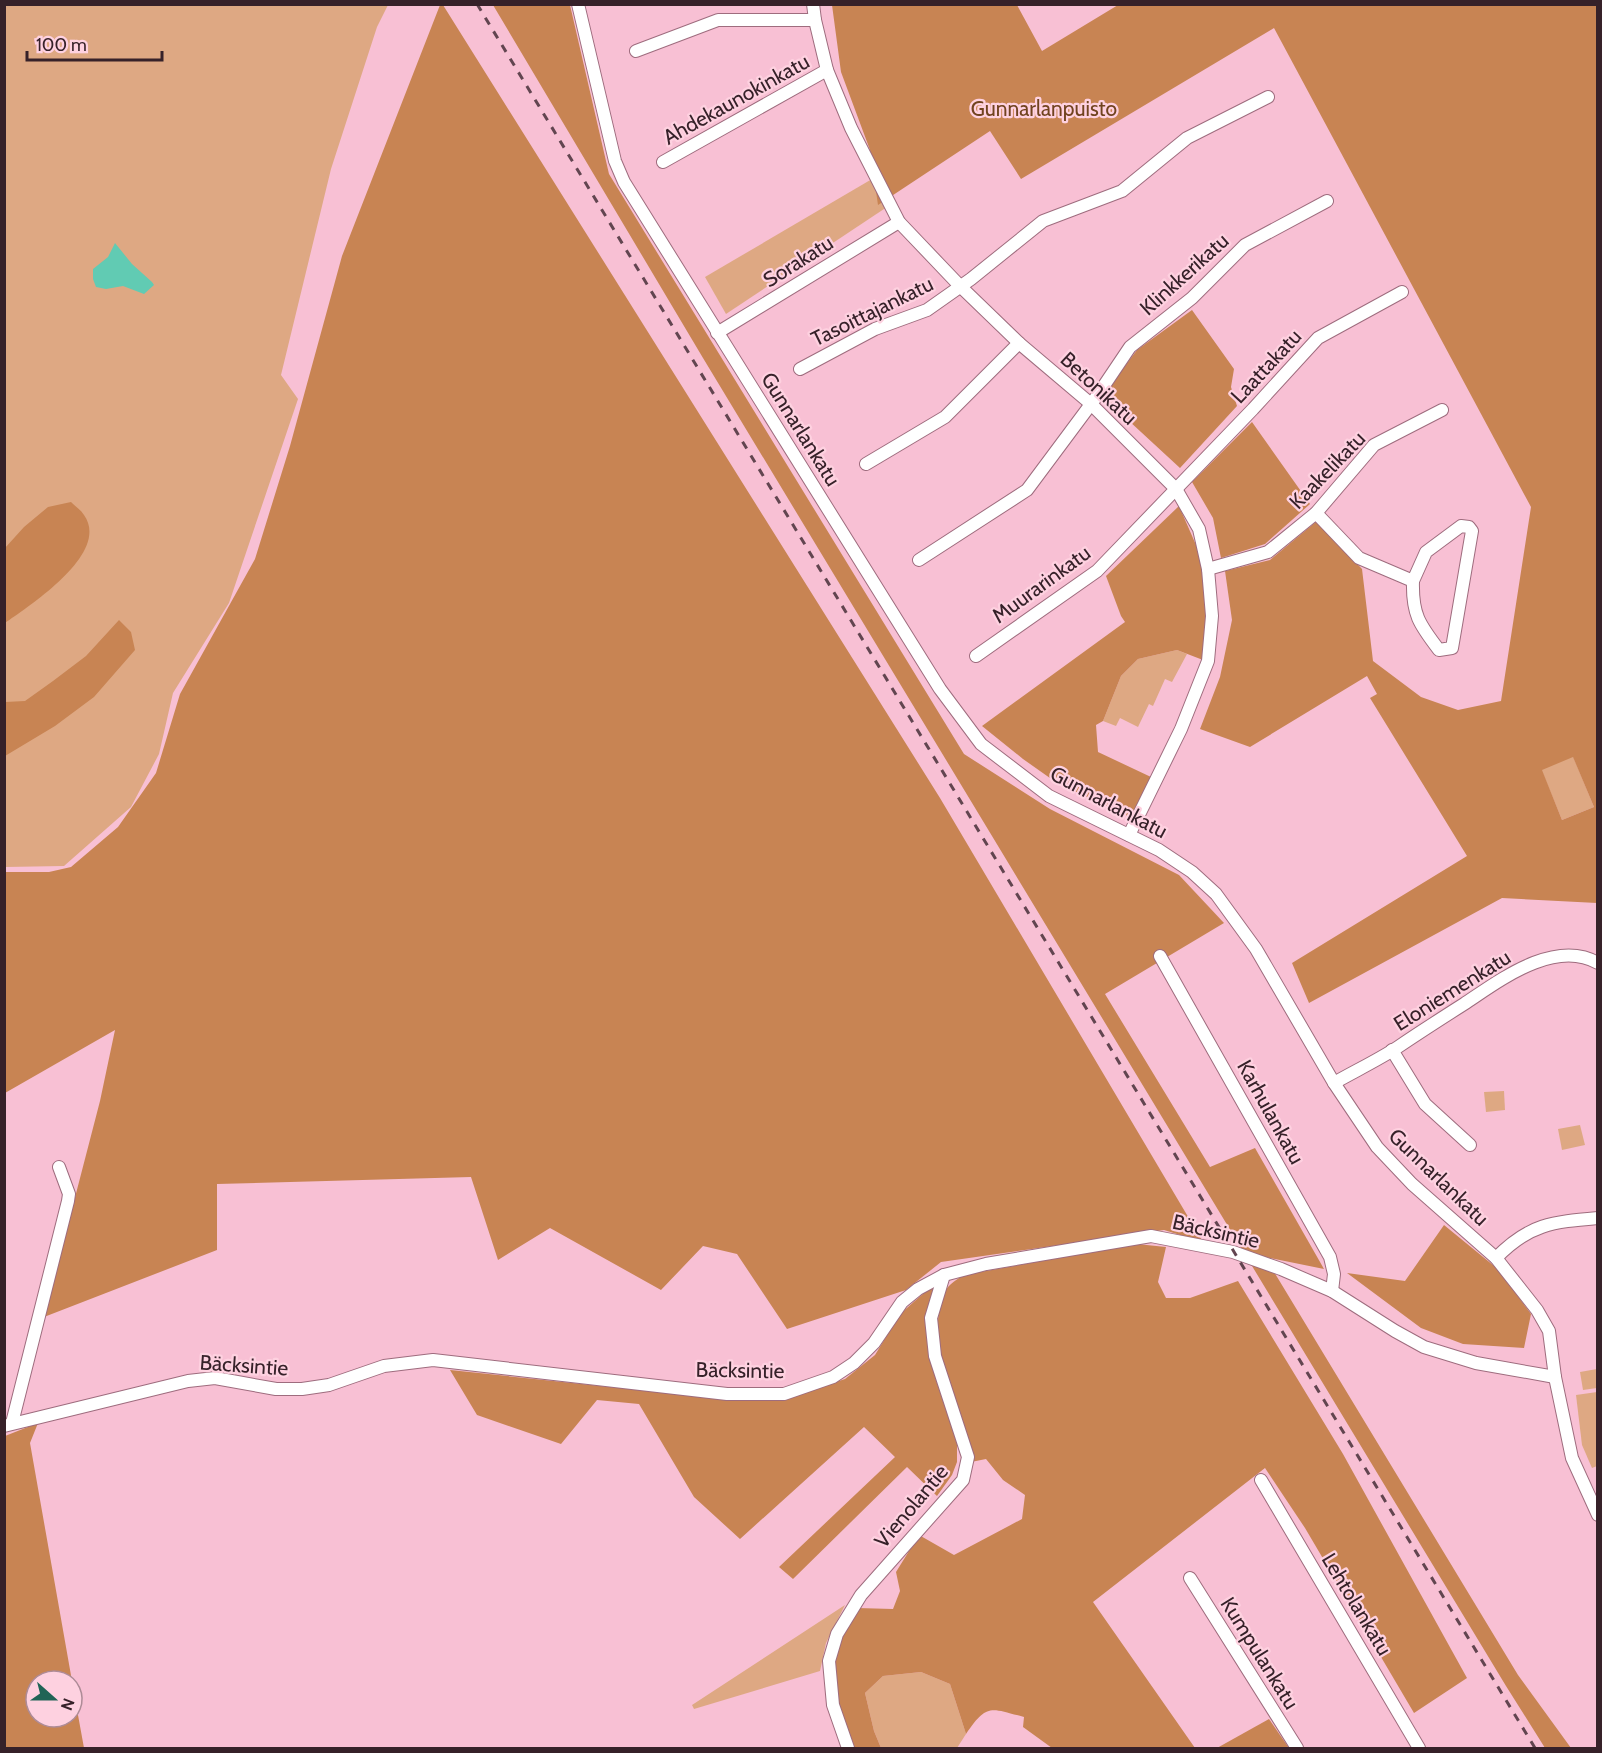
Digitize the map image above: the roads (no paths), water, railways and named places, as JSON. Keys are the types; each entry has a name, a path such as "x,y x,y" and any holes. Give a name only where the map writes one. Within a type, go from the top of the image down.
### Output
{"street":[{"name":"Gunnarlankatu","path":"578,4 619,173 940,689 971,733 988,750 1049,796 1176,860 1216,894 1256,949 1334,1083 1384,1154 1412,1184 1496,1258 1527,1295 1549,1331 1555,1377 1572,1458 1598,1515"},
{"name":"Betonikatu","path":"813,4 827,70 851,128 899,222 1019,343 1090,404 1176,489 1199,529 1208,569 1212,616 1208,661 1180,729 1129,835"},
{"path":"636,51 718,20 815,20"},
{"name":"Ahdekaunokinkatu","path":"663,162 827,70"},
{"name":"Tasoittajankatu","path":"800,369 875,329 927,310 1043,221 1122,191 1187,138 1268,96"},
{"name":"Klinkkerikatu","path":"919,560 1027,490 1130,347 1192,298 1245,245 1326,201"},
{"name":"Sorakatu","path":"717,333 899,222"},
{"name":"Laattakatu","path":"1176,489 1253,410 1318,338 1402,292"},
{"path":"866,464 945,417 1019,343"},
{"name":"Kaakelikatu","path":"1208,569 1268,552 1316,513 1374,445 1442,410"},
{"name":"Muurarinkatu","path":"976,656 1097,571 1176,489"},
{"path":"1316,513 1359,558 1413,581"},
{"path":"1461,526 1469,527 1472,531 1452,648 1439,650 1426,632 1414,611 1413,581 1426,552 1461,526"},
{"name":"Eloniemenkatu","path":"1334,1083 1392,1050 1514,971 1546,958 1563,955 1578,955 1598,963"},
{"name":"Karhulankatu","path":"1160,956 1330,1257 1334,1274 1332,1291"},
{"path":"1392,1050 1425,1104 1470,1145"},
{"path":"8,1424 68,1201 69,1194 59,1167"},
{"path":"1496,1258 1522,1234 1548,1224 1598,1218"},
{"name":"Bäcksintie","path":"8,1424 188,1381 214,1378 276,1389 302,1389 329,1385 384,1366 433,1360 727,1394 784,1394 833,1377 854,1363 874,1343 902,1302 918,1288 944,1275 986,1264 1151,1236 1233,1252 1257,1260 1332,1291 1424,1347 1476,1363 1555,1377"},
{"name":"Vienolantie","path":"848,1749 833,1705 829,1661 837,1634 861,1595 963,1480 968,1457 935,1356 931,1318 944,1275"},
{"name":"Lehtolankatu","path":"1261,1480 1419,1749"},
{"name":"Kumpulankatu","path":"1190,1578 1297,1749"}],"railway":[{"path":"477,4 1535,1748"}],"park label":[{"name":"Gunnarlanpuisto","path":"1044,108"}]}
